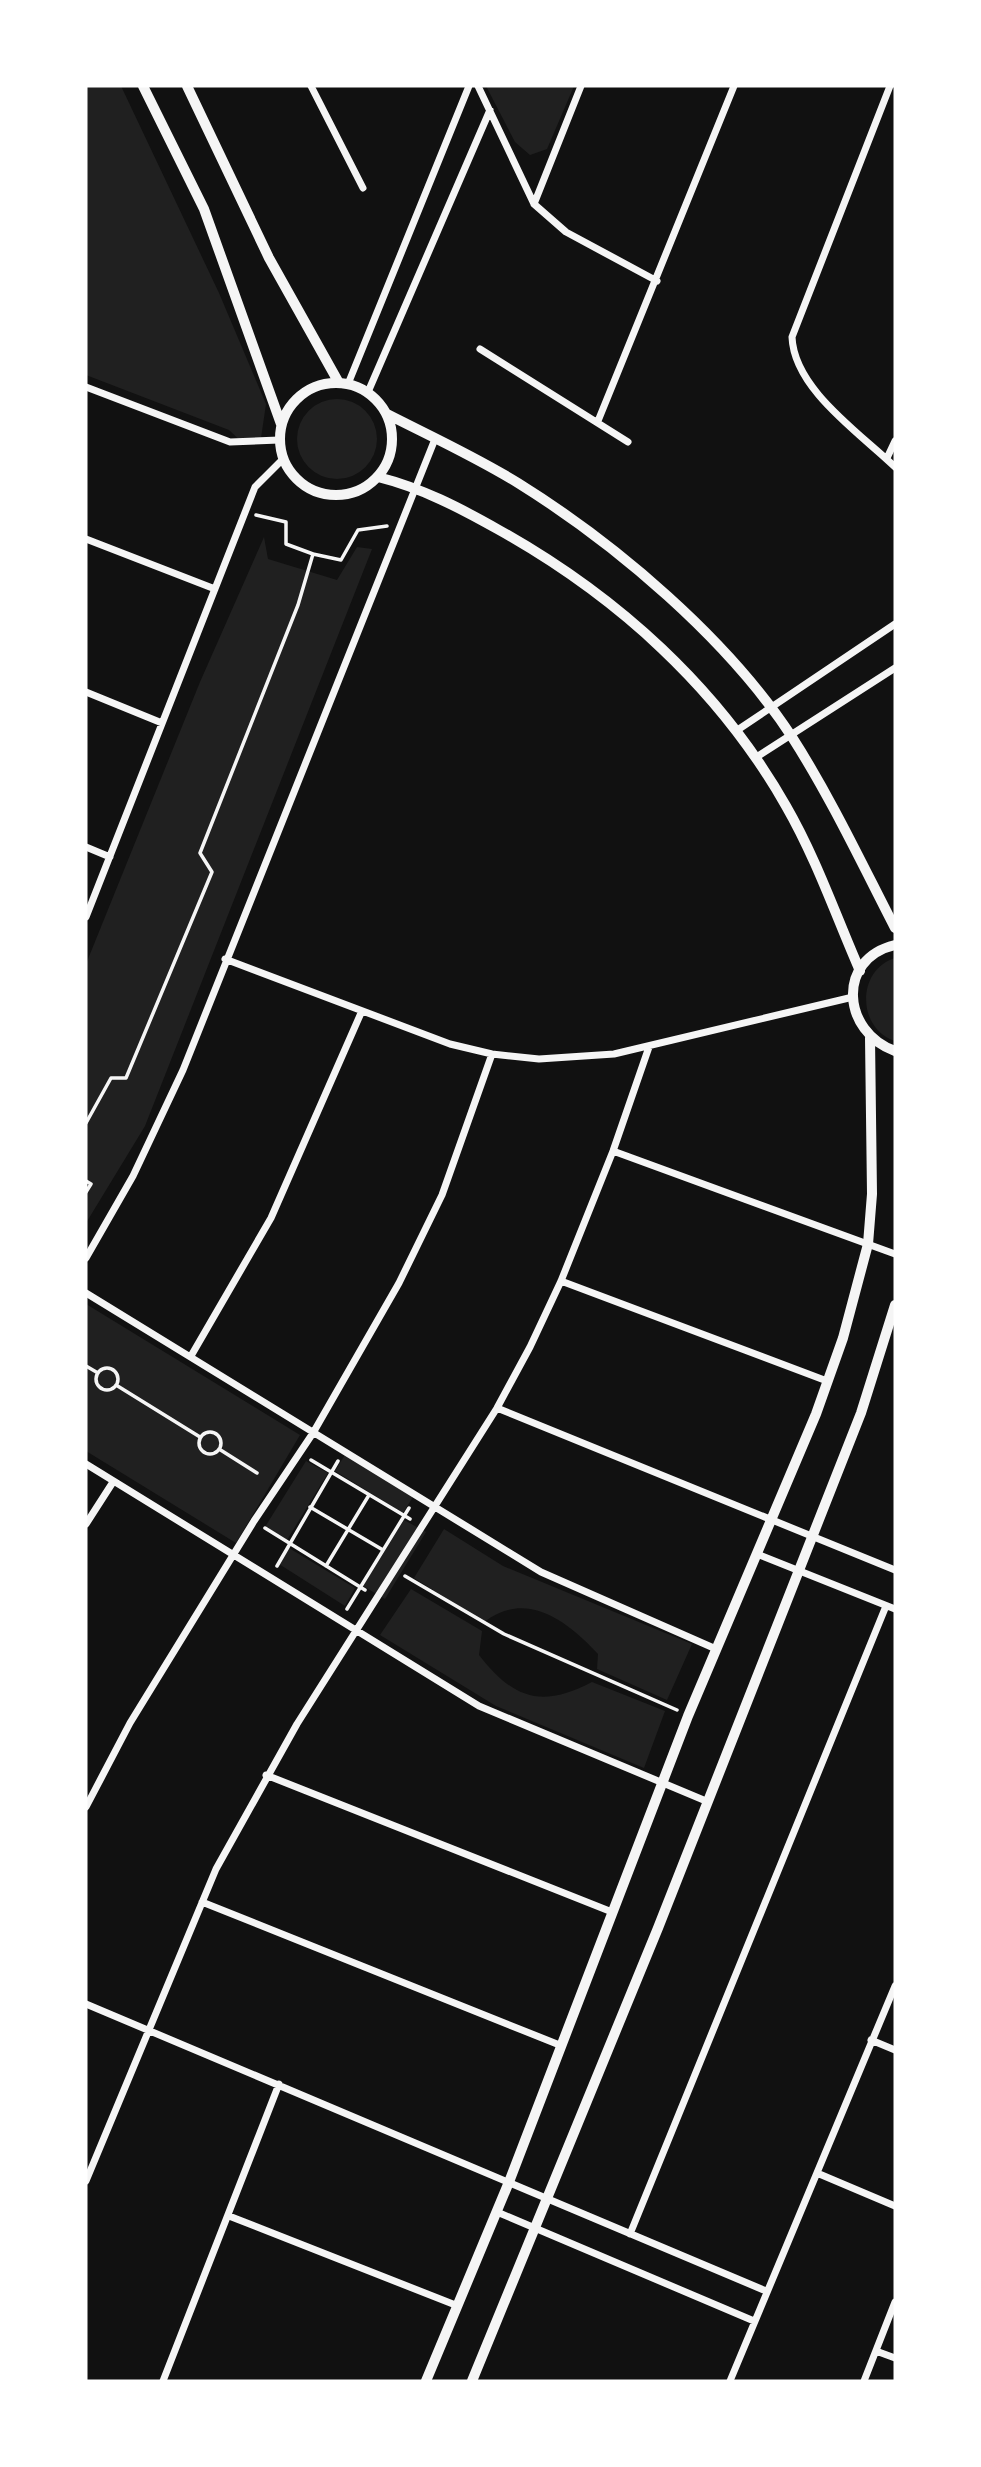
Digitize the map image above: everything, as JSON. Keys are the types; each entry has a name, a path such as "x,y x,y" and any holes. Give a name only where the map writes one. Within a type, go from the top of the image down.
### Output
{"street":[{"path":"143,86 204,209 282,424"},
{"path":"187,86 269,258 343,383"},
{"path":"311,86 363,188"},
{"path":"343,383 469,86"},
{"path":"478,86 534,204 566,232 657,281"},
{"path":"534,204 581,86"},
{"path":"598,421 734,86"},
{"path":"890,86 792,337 793,356 801,373 821,396 895,467"},
{"path":"368,392 490,110"},
{"path":"480,349 628,442"},
{"path":"387,414 392,435 390,457 378,477 363,489 345,496 326,495 307,489 292,476 283,459 279,440 282,424 290,407 303,393 320,385 343,383 368,392 387,414 517,483 621,557 681,608 771,709 791,736 830,802 895,928"},
{"path":"86,387 230,442 279,440"},
{"path":"86,1258 160,1122 435,439"},
{"path":"887,458 895,441"},
{"path":"86,917 254,487 283,459"},
{"path":"378,477 417,487 535,550 598,594 657,643 699,684 736,731 786,806 860,971"},
{"path":"86,539 215,589"},
{"path":"736,731 895,624"},
{"path":"755,758 895,668"},
{"path":"86,692 162,723"},
{"path":"86,847 110,857"},
{"path":"895,945 878,952 860,971 853,997 857,1020 870,1038 895,1051"},
{"path":"225,959 361,1013 450,1044 492,1054 539,1059 649,1047 853,997"},
{"path":"191,1356 271,1218 361,1013"},
{"path":"426,2381 509,2182 688,1716 772,1521 827,1381 856,1295 868,1244 872,1183 870,1038"},
{"path":"86,2181 202,1902 239,1822 432,1507 497,1408 561,1281 614,1151 649,1047"},
{"path":"86,1807 130,1723 254,1521 313,1433 399,1283 428,1225 468,1127 492,1054"},
{"path":"614,1151 895,1254"},
{"path":"561,1281 827,1381"},
{"path":"86,1293 541,1572 716,1649"},
{"path":"472,2381 799,1572 870,1387 895,1305"},
{"path":"497,1408 895,1570"},
{"path":"86,1464 479,1706 706,1801"},
{"path":"86,1524 113,1482"},
{"path":"757,1554 895,1609"},
{"path":"630,2234 887,1606"},
{"path":"266,1775 612,1912"},
{"path":"202,1902 562,2046"},
{"path":"730,2381 895,1986"},
{"path":"86,2004 766,2291"},
{"path":"871,2040 895,2050"},
{"path":"163,2381 279,2084"},
{"path":"817,2173 895,2206"},
{"path":"496,2212 754,2321"},
{"path":"229,2216 457,2306"},
{"path":"864,2381 895,2302"},
{"path":"876,2351 895,2358"}],"path":[{"path":"245,512 286,522 286,544 341,560 358,530 402,524"},
{"path":"86,1123 111,1078 126,1078 212,872 200,853 298,605 313,554"},
{"path":"86,1181 91,1184 86,1192"},
{"path":"86,1366 98,1373"},
{"path":"111,1368 118,1377 116,1385 109,1390 102,1389 97,1384 98,1373 111,1368"},
{"path":"116,1385 200,1437"},
{"path":"210,1432 217,1434 219,1449 212,1455 204,1453 198,1444 200,1437 210,1432"},
{"path":"219,1449 257,1473"},
{"path":"271,1577 343,1452"},
{"path":"307,1457 422,1526"},
{"path":"326,1566 369,1495"},
{"path":"310,1507 383,1550"},
{"path":"340,1620 409,1508"},
{"path":"254,1521 378,1597"},
{"path":"394,1569 504,1634 688,1716"}],"shaded area":[{"path":"86,86 121,86 219,293 266,404 261,438 245,445 229,430 86,375"},
{"path":"486,86 574,86 547,149 530,155 515,142"},
{"path":"329,399 345,399 366,410 377,431 377,447 366,468 345,479 329,479 315,473 303,461 297,447 297,431 303,417 315,405"},
{"path":"264,537 268,559 337,580 357,547 372,549 145,1126 86,1223 86,964 200,682"},
{"path":"895,958 895,1041 873,1025 866,1000 873,974"},
{"path":"86,1304 300,1435 236,1543 86,1451"},
{"path":"348,1450 416,1492 403,1513 335,1471"},
{"path":"306,1461 328,1473 287,1540 265,1527"},
{"path":"404,1520 426,1532 385,1599 363,1586"},
{"path":"444,1529 503,1566 692,1644 667,1700 597,1669 598,1654 574,1631 546,1614 531,1609 516,1609 500,1613 484,1622 414,1578"},
{"path":"289,1548 355,1588 345,1606 279,1564"},
{"path":"411,1589 482,1631 479,1655 504,1682 517,1690 544,1697 574,1690 592,1682 665,1711 644,1768 496,1706 380,1635"}]}
